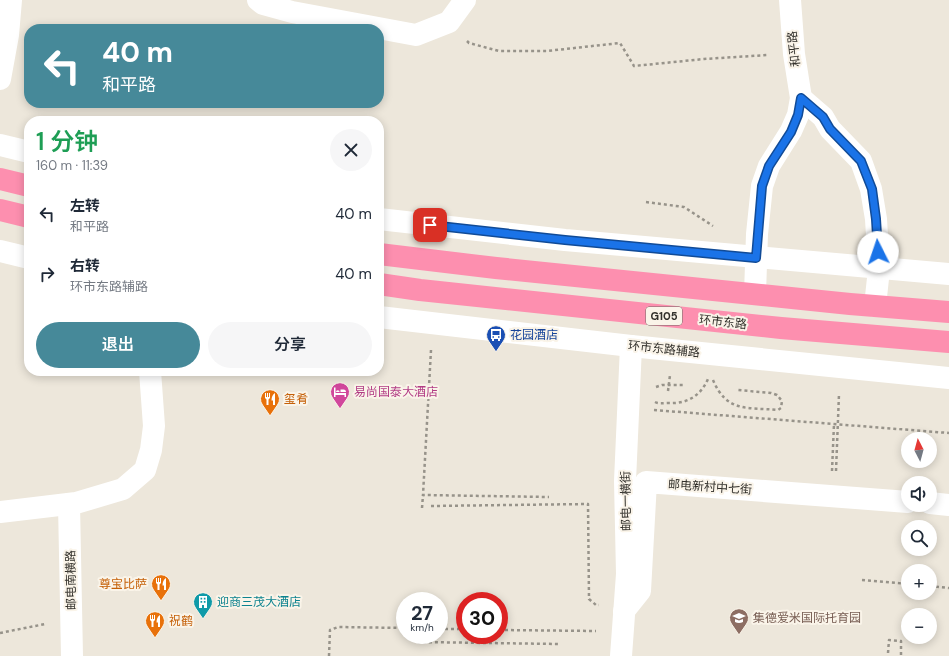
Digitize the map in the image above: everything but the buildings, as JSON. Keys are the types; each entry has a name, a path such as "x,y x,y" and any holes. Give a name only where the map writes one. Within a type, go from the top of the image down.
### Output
{"highway":[{"path":"0,179 24,185"},
{"path":"0,210 24,216"},
{"path":"384,255 496,268 949,312"},
{"name":"环市东路","path":"384,285 420,290 781,328 949,342"}],"street":[{"path":"0,79 8,35 11,0"},
{"path":"258,0 263,4 292,12 357,24"},
{"path":"384,29 416,35 449,22 465,0"},
{"name":"和平路","path":"755,294 756,258 762,186 769,166 791,132 798,115 801,98 794,54 790,0"},
{"path":"801,98 823,117 830,129 861,161 872,189 876,219 879,269 875,306"},
{"path":"0,145 24,151"},
{"path":"384,220 488,232 756,258 949,274"},
{"path":"0,251 24,257"},
{"name":"环市东路辅路","path":"384,318 631,346 949,378"},
{"name":"邮电一横街","path":"621,656 627,574 625,481 631,346"},
{"path":"0,512 69,504 122,489 145,470 151,450 154,426 150,376"},
{"name":"邮电新村中七街","path":"623,621 640,591 646,482 901,501"},
{"path":"937,503 949,504"},
{"name":"邮电南横路","path":"69,504 72,656"}],"path":[{"path":"449,22 469,43 499,52 547,51 620,43 634,66 704,59 794,54"},
{"path":"646,202 684,207 716,228"},
{"path":"422,508 431,350"},
{"path":"668,391 670,373"},
{"path":"650,400 659,403 684,402 700,391 706,384 710,374 721,395 725,400 734,406 778,410 781,408 782,401 777,395 771,393 738,390"},
{"path":"650,389 662,385 684,385"},
{"path":"652,417 653,410 949,433"},
{"path":"831,496 834,424"},
{"path":"423,495 549,497"},
{"path":"431,506 588,504 589,599 596,605 623,621"},
{"path":"862,580 901,583"},
{"path":"937,587 949,588"},
{"path":"0,633 72,618"},
{"path":"508,629 623,621"},
{"path":"329,656 330,630 338,627 396,628"},
{"path":"888,653 889,640 901,641 901,656"},
{"path":"448,642 559,644"}],"place":[{"name":"花园酒店","path":"496,352"},
{"name":"易尚国泰大酒店","path":"340,409"},
{"name":"玺肴","path":"270,416"},
{"name":"尊宝比萨","path":"161,601"},
{"name":"迎商三茂大酒店","path":"203,619"},
{"name":"集德爱米国际托育园","path":"739,635"},
{"name":"祝鹤","path":"155,638"}],"route":[{"path":"430,225 565,240 756,258 762,186 769,166 791,132 798,115 801,98 823,117 830,129 861,161 872,189 878,252"}]}
